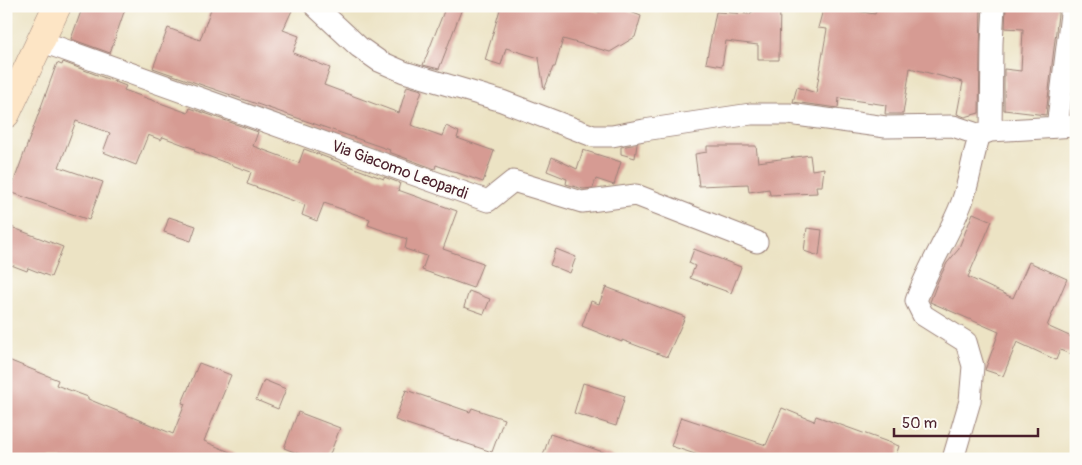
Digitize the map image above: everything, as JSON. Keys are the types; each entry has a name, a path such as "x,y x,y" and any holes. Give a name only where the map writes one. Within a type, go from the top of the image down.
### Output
{"main road":[{"path":"6,114 57,6"}],"street":[{"path":"315,6 359,47 379,61 404,72 502,102 593,136 612,136 751,114 789,114 886,127 953,126 985,133 1066,126 1072,6"},
{"path":"953,459 970,401 973,366 966,342 923,315 916,301 923,281 962,201 974,151 985,133 994,6"},
{"name":"Via Giacomo Leopardi","path":"40,41 488,201 513,182 582,202 636,195 757,242"}],"building":[{"path":"83,6 117,6 125,9 110,53 71,39"},
{"path":"212,6 294,6 283,30 299,36 293,53 330,68 324,85 399,113 407,86 422,90 411,125 442,136 446,126 459,132 457,138 494,151 483,182 436,165 435,169 389,152 390,150 153,68 168,28 200,40"},
{"path":"446,6 463,6 439,69 423,65"},
{"path":"501,6 576,6 599,12 615,6 641,16 635,37 610,52 563,39 555,67 553,67 544,90 539,58 506,48 501,65 485,60"},
{"path":"762,6 780,6 779,60 758,60 758,45 726,41 722,66 706,63 716,12 749,14"},
{"path":"824,6 875,14 878,6 981,6 979,113 965,117 957,114 963,82 910,68 903,114 885,114 886,105 839,98 838,108 793,102 797,87 816,93 827,29 818,28"},
{"path":"1006,6 1059,6 1046,115 1004,110 1004,69 1021,71 1023,29 1005,28"},
{"path":"63,62 126,86 124,90 188,113 190,108 258,132 253,146 299,163 304,149 384,179 384,177 400,183 398,190 457,211 443,249 483,263 473,288 422,270 427,256 405,249 407,239 368,225 370,219 324,203 317,221 302,215 305,205 247,184 251,172 194,151 195,149 163,137 161,140 148,135 136,165 103,152 110,133 76,121 59,167 103,182 89,220 10,192 57,63 62,65"},
{"path":"637,144 635,158 621,154 621,147"},
{"path":"707,146 756,146 758,162 810,155 812,170 824,168 822,186 816,186 817,193 770,195 769,189 749,192 748,184 699,186 695,154 707,152"},
{"path":"583,150 621,162 614,185 596,179 593,188 583,189 566,184 567,179 547,171 552,157 577,169"},
{"path":"973,213 992,221 968,277 1013,298 1029,262 1067,279 1047,326 1076,339 1070,354 1060,350 1056,360 1017,342 1003,376 985,370 999,332 930,302 947,263 958,250"},
{"path":"169,217 196,226 191,241 164,232"},
{"path":"6,225 63,247 51,277 28,268 27,271 6,263"},
{"path":"807,228 822,230 819,256 804,251"},
{"path":"556,249 576,257 570,273 550,265"},
{"path":"694,249 741,267 731,293 690,278 695,266 689,263"},
{"path":"606,287 685,317 667,357 582,326 591,301 599,304"},
{"path":"469,291 490,299 484,314 464,307"},
{"path":"6,359 58,380 56,385 173,434 185,404 182,403 199,363 231,375 204,441 246,459 6,459"},
{"path":"264,380 286,389 278,409 256,400"},
{"path":"583,383 625,396 616,426 574,413"},
{"path":"406,390 470,412 472,408 504,419 492,452 395,420"},
{"path":"782,408 814,421 816,416 899,446 895,459 710,459 671,446 681,417 766,445"},
{"path":"298,412 340,428 328,459 312,459 284,448"},
{"path":"550,434 615,456 615,459 542,459"}]}
